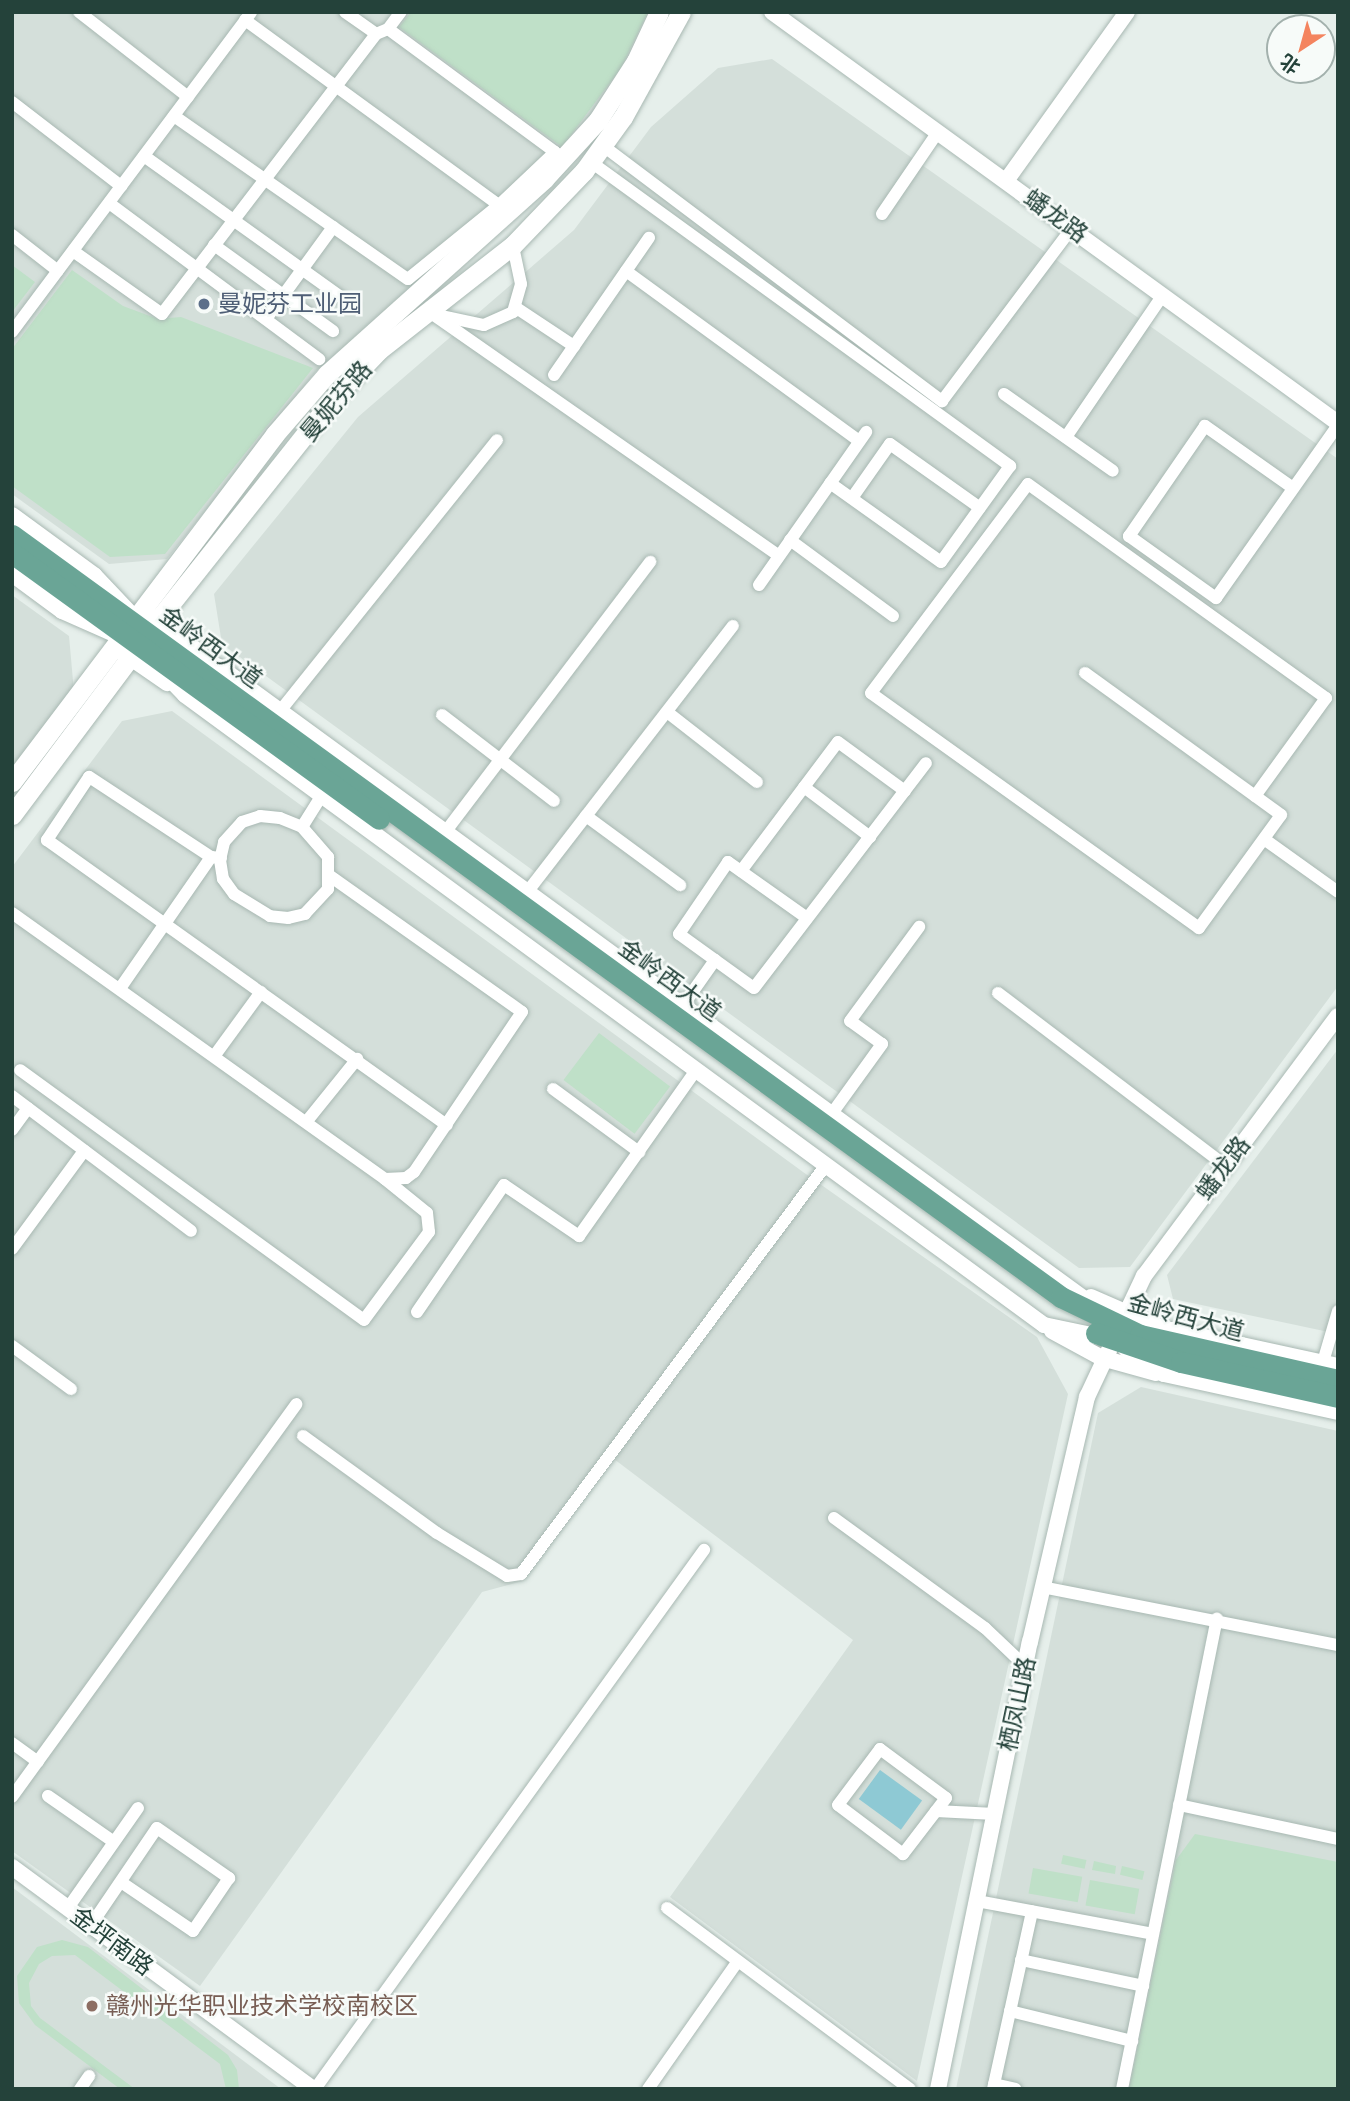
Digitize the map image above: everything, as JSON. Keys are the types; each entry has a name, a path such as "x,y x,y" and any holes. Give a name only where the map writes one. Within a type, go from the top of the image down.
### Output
{"main road":[{"name":"曼妮芬路","path":"12,815 134,632 275,434 327,373 544,179 598,120 636,61 659,12"},
{"name":"曼妮芬路","path":"12,782 134,632 337,394 379,350 431,313 553,208 591,162 681,12"},
{"name":"金岭西大道","path":"12,535 134,632 1053,1309 1181,1362 1338,1397"},
{"name":"金岭西大道","path":"12,553 134,632"},
{"name":"金岭西大道","path":"1115,1335 1338,1380"}],"street":[{"path":"79,12 188,97"},
{"path":"345,12 376,34"},
{"path":"73,251 162,314 376,34 388,29 401,12"},
{"name":"蟠龙路","path":"772,12 1338,424"},
{"path":"1006,181 1127,12"},
{"path":"12,332 249,14 336,86 499,205"},
{"path":"174,116 408,279 499,205 555,152 388,29"},
{"path":"12,102 121,186"},
{"path":"882,214 938,132"},
{"path":"602,145 942,401 1072,228"},
{"path":"144,156 232,222 352,305"},
{"path":"591,162 1010,466 941,562 830,483"},
{"path":"109,203 319,359"},
{"path":"266,319 333,227"},
{"path":"12,235 58,271"},
{"path":"554,375 649,238"},
{"path":"214,245 333,331"},
{"path":"431,313 484,325 499,321 515,307 521,274 513,245"},
{"path":"626,271 863,437 759,586"},
{"path":"1066,437 1163,295"},
{"path":"515,307 574,346"},
{"path":"431,313 779,556"},
{"path":"1004,394 1113,471"},
{"path":"1293,488 1205,426 1129,536 1216,598 1338,424"},
{"path":"280,711 497,440"},
{"path":"852,498 890,444 979,508"},
{"path":"1085,673 1255,796 1282,815 1199,928 871,692 1028,484 1326,698 1255,796"},
{"path":"12,514 94,575 134,632 185,695 1044,1325 1115,1335 1173,1330 1330,1364 1338,1311"},
{"path":"790,540 894,616"},
{"path":"446,831 650,562"},
{"path":"12,574 62,611 134,632 221,668 1066,1281 1115,1335 1164,1374 1338,1412"},
{"path":"528,891 733,626"},
{"path":"667,712 757,782"},
{"path":"442,715 554,801"},
{"path":"741,871 838,742 905,791"},
{"path":"807,918 728,862 679,934 754,988 926,763"},
{"path":"121,987 166,922 216,858 229,834 251,818 269,816 302,827 324,850 331,876 324,897 313,909 296,917 278,918 234,894 223,879 216,858 89,777 47,840 166,922 447,1125"},
{"path":"804,787 870,837"},
{"path":"302,827 322,795"},
{"path":"586,817 680,885"},
{"path":"1264,839 1338,892"},
{"path":"331,876 522,1012 414,1172 406,1178 385,1179"},
{"path":"12,913 121,987 385,1179 427,1213 429,1232 364,1321 20,1070"},
{"path":"833,1112 882,1044 850,1021 919,927"},
{"path":"684,1004 715,960"},
{"path":"215,1055 261,992"},
{"path":"998,993 1224,1165"},
{"name":"蟠龙路","path":"1115,1335 1144,1276 1224,1165 1338,1016"},
{"path":"307,1121 357,1059"},
{"path":"417,1312 504,1185 579,1236 696,1070"},
{"path":"553,1089 639,1152"},
{"path":"12,1096 191,1231"},
{"path":"12,1130 28,1108"},
{"path":"12,1249 84,1151"},
{"path":"303,1436 437,1533 507,1576 521,1574 826,1165"},
{"name":"栖凤山路","path":"937,2089 1077,1432 1115,1335"},
{"path":"12,1346 71,1389"},
{"path":"12,1797 297,1404"},
{"path":"834,1518 985,1628 1025,1666"},
{"path":"314,2089 704,1550"},
{"path":"1042,1587 1217,1619 1338,1645"},
{"path":"1122,2089 1217,1619"},
{"path":"12,1743 38,1762"},
{"path":"880,1749 946,1798 936,1811 903,1854 838,1805 880,1749"},
{"path":"48,1796 114,1842"},
{"path":"1179,1805 1338,1839"},
{"path":"68,1908 138,1808"},
{"path":"936,1811 995,1814"},
{"path":"91,1925 157,1828 229,1878 193,1931 121,1882"},
{"name":"金坪南路","path":"12,1867 314,2089"},
{"path":"977,1901 1153,1934"},
{"path":"667,1908 910,2089"},
{"path":"1015,2089 993,2086 1032,1912"},
{"path":"1021,1960 1143,1986"},
{"path":"648,2089 738,1961"},
{"path":"1010,2011 1132,2041"},
{"path":"80,2089 89,2076"}],"shaded area":[{"name":"曼妮芬工业园","path":"12,12 652,12 625,70 565,149 476,237 317,370 167,559 109,564 12,494"},
{"path":"772,59 1338,459 1338,986 1130,1267 1079,1268 222,644 214,594 358,417 574,230 651,127 718,68"},
{"path":"12,595 69,636 74,692 12,774"},
{"path":"172,711 803,1172 1037,1337 1068,1394 917,2081 670,1897 853,1640 614,1459 523,1581 482,1592 200,1986 12,1851 12,867 122,721"},
{"path":"1338,1049 1338,1334 1173,1299 1167,1275"},
{"path":"1141,1387 1338,1431 1338,2089 956,2089 1098,1413"},
{"name":"赣州光华职业技术学校南校区","path":"12,1887 36,1905 281,2089 12,2089"}],"green space":[{"path":"411,12 648,12 621,68 562,147 399,27"},
{"path":"12,265 35,282 12,312"},
{"path":"72,270 123,306 158,319 181,317 313,368 165,554 110,557 12,486 12,349"},
{"path":"599,1033 670,1087 635,1134 563,1080"},
{"path":"1195,1834 1338,1862 1338,2089 1129,2089 1176,1860"},
{"path":"1063,1855 1086,1860 1085,1869 1061,1864"},
{"path":"1094,1861 1116,1866 1115,1874 1092,1870"},
{"path":"1122,1866 1144,1871 1142,1880 1120,1875"},
{"path":"1033,1868 1082,1877 1078,1902 1028,1894"},
{"path":"1090,1880 1139,1889 1135,1914 1085,1906"},
{"path":"62,1940 88,1947 228,2055 237,2070 239,2089 226,2089 220,2064 75,1955 52,1956 39,1964 29,1983 31,2006 40,2018 135,2089 120,2089 35,2025 19,2003 17,1976 37,1947"}],"water":[{"path":"880,1770 922,1801 901,1830 859,1799"}],"place":[{"name":"曼妮芬工业园","path":"204,304"},
{"name":"赣州光华职业技术学校南校区","path":"92,2006"}]}
